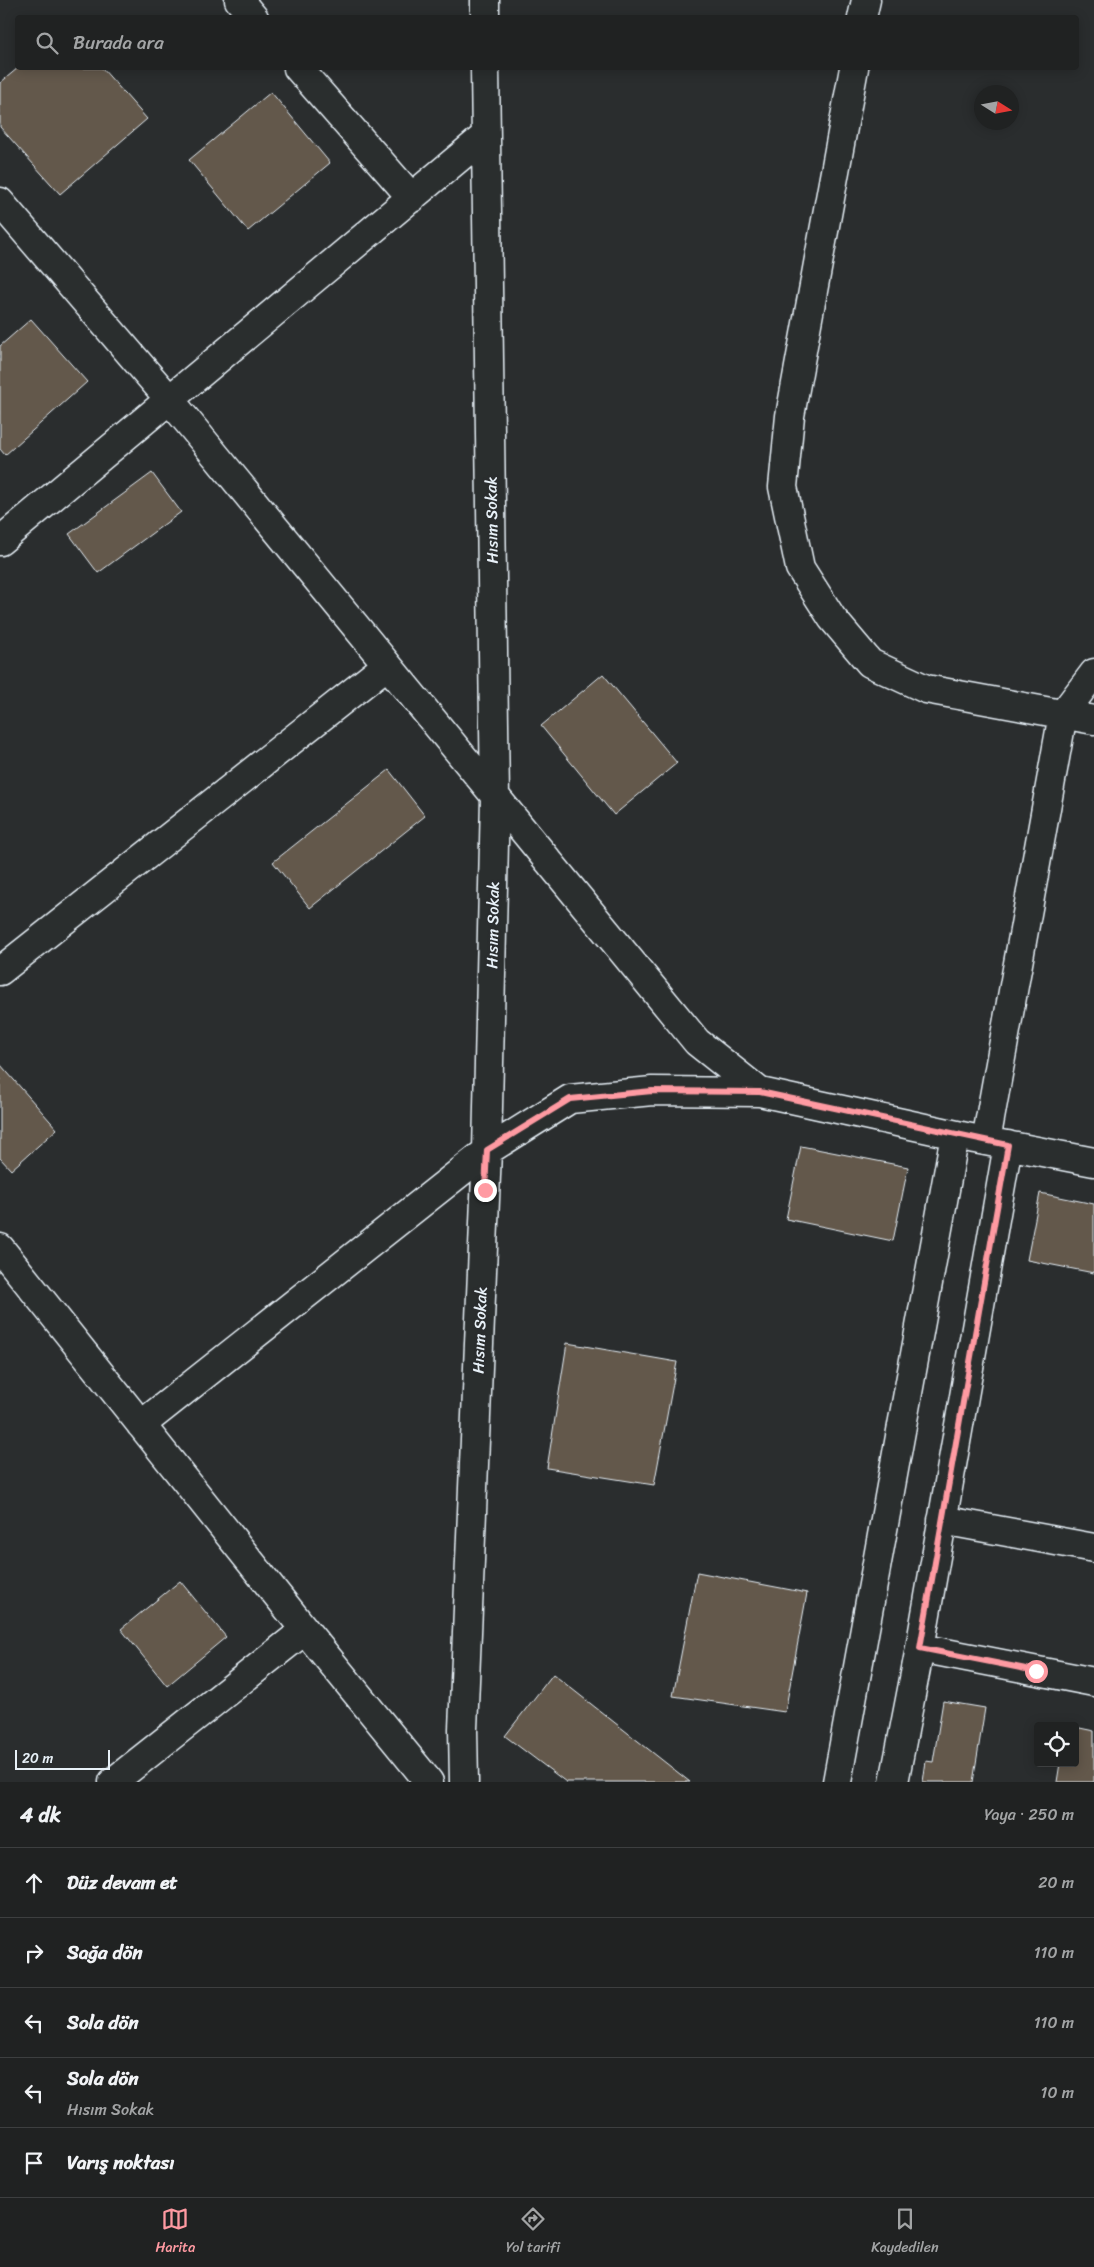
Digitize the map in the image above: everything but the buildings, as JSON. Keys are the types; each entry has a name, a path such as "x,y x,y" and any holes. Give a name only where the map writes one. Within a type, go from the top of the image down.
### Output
{"street":[{"path":"239,0 252,15"},
{"path":"485,0 485,15"},
{"path":"863,15 866,0"},
{"path":"300,70 412,198"},
{"name":"Hısım Sokak","path":"464,1782 463,1729 487,1150 495,798 485,70"},
{"path":"854,70 790,416 783,487 800,568 832,618 870,663 926,689 1094,720"},
{"path":"0,541 485,136"},
{"path":"0,202 170,400 697,1042 760,1092"},
{"path":"0,971 387,665"},
{"path":"894,1782 942,1520 997,1143 1063,714 1094,673"},
{"path":"141,1425 487,1150 570,1099 652,1091 760,1092 954,1135 1094,1162"},
{"path":"837,1782 954,1135"},
{"path":"0,1248 304,1630 429,1782"},
{"path":"942,1520 1094,1548"},
{"path":"113,1782 304,1630"},
{"path":"920,1648 1094,1682"}],"route":[{"path":"485,1190 487,1150 570,1099 652,1091 760,1092 975,1140 1008,1145 920,1648 1036,1671"}]}
